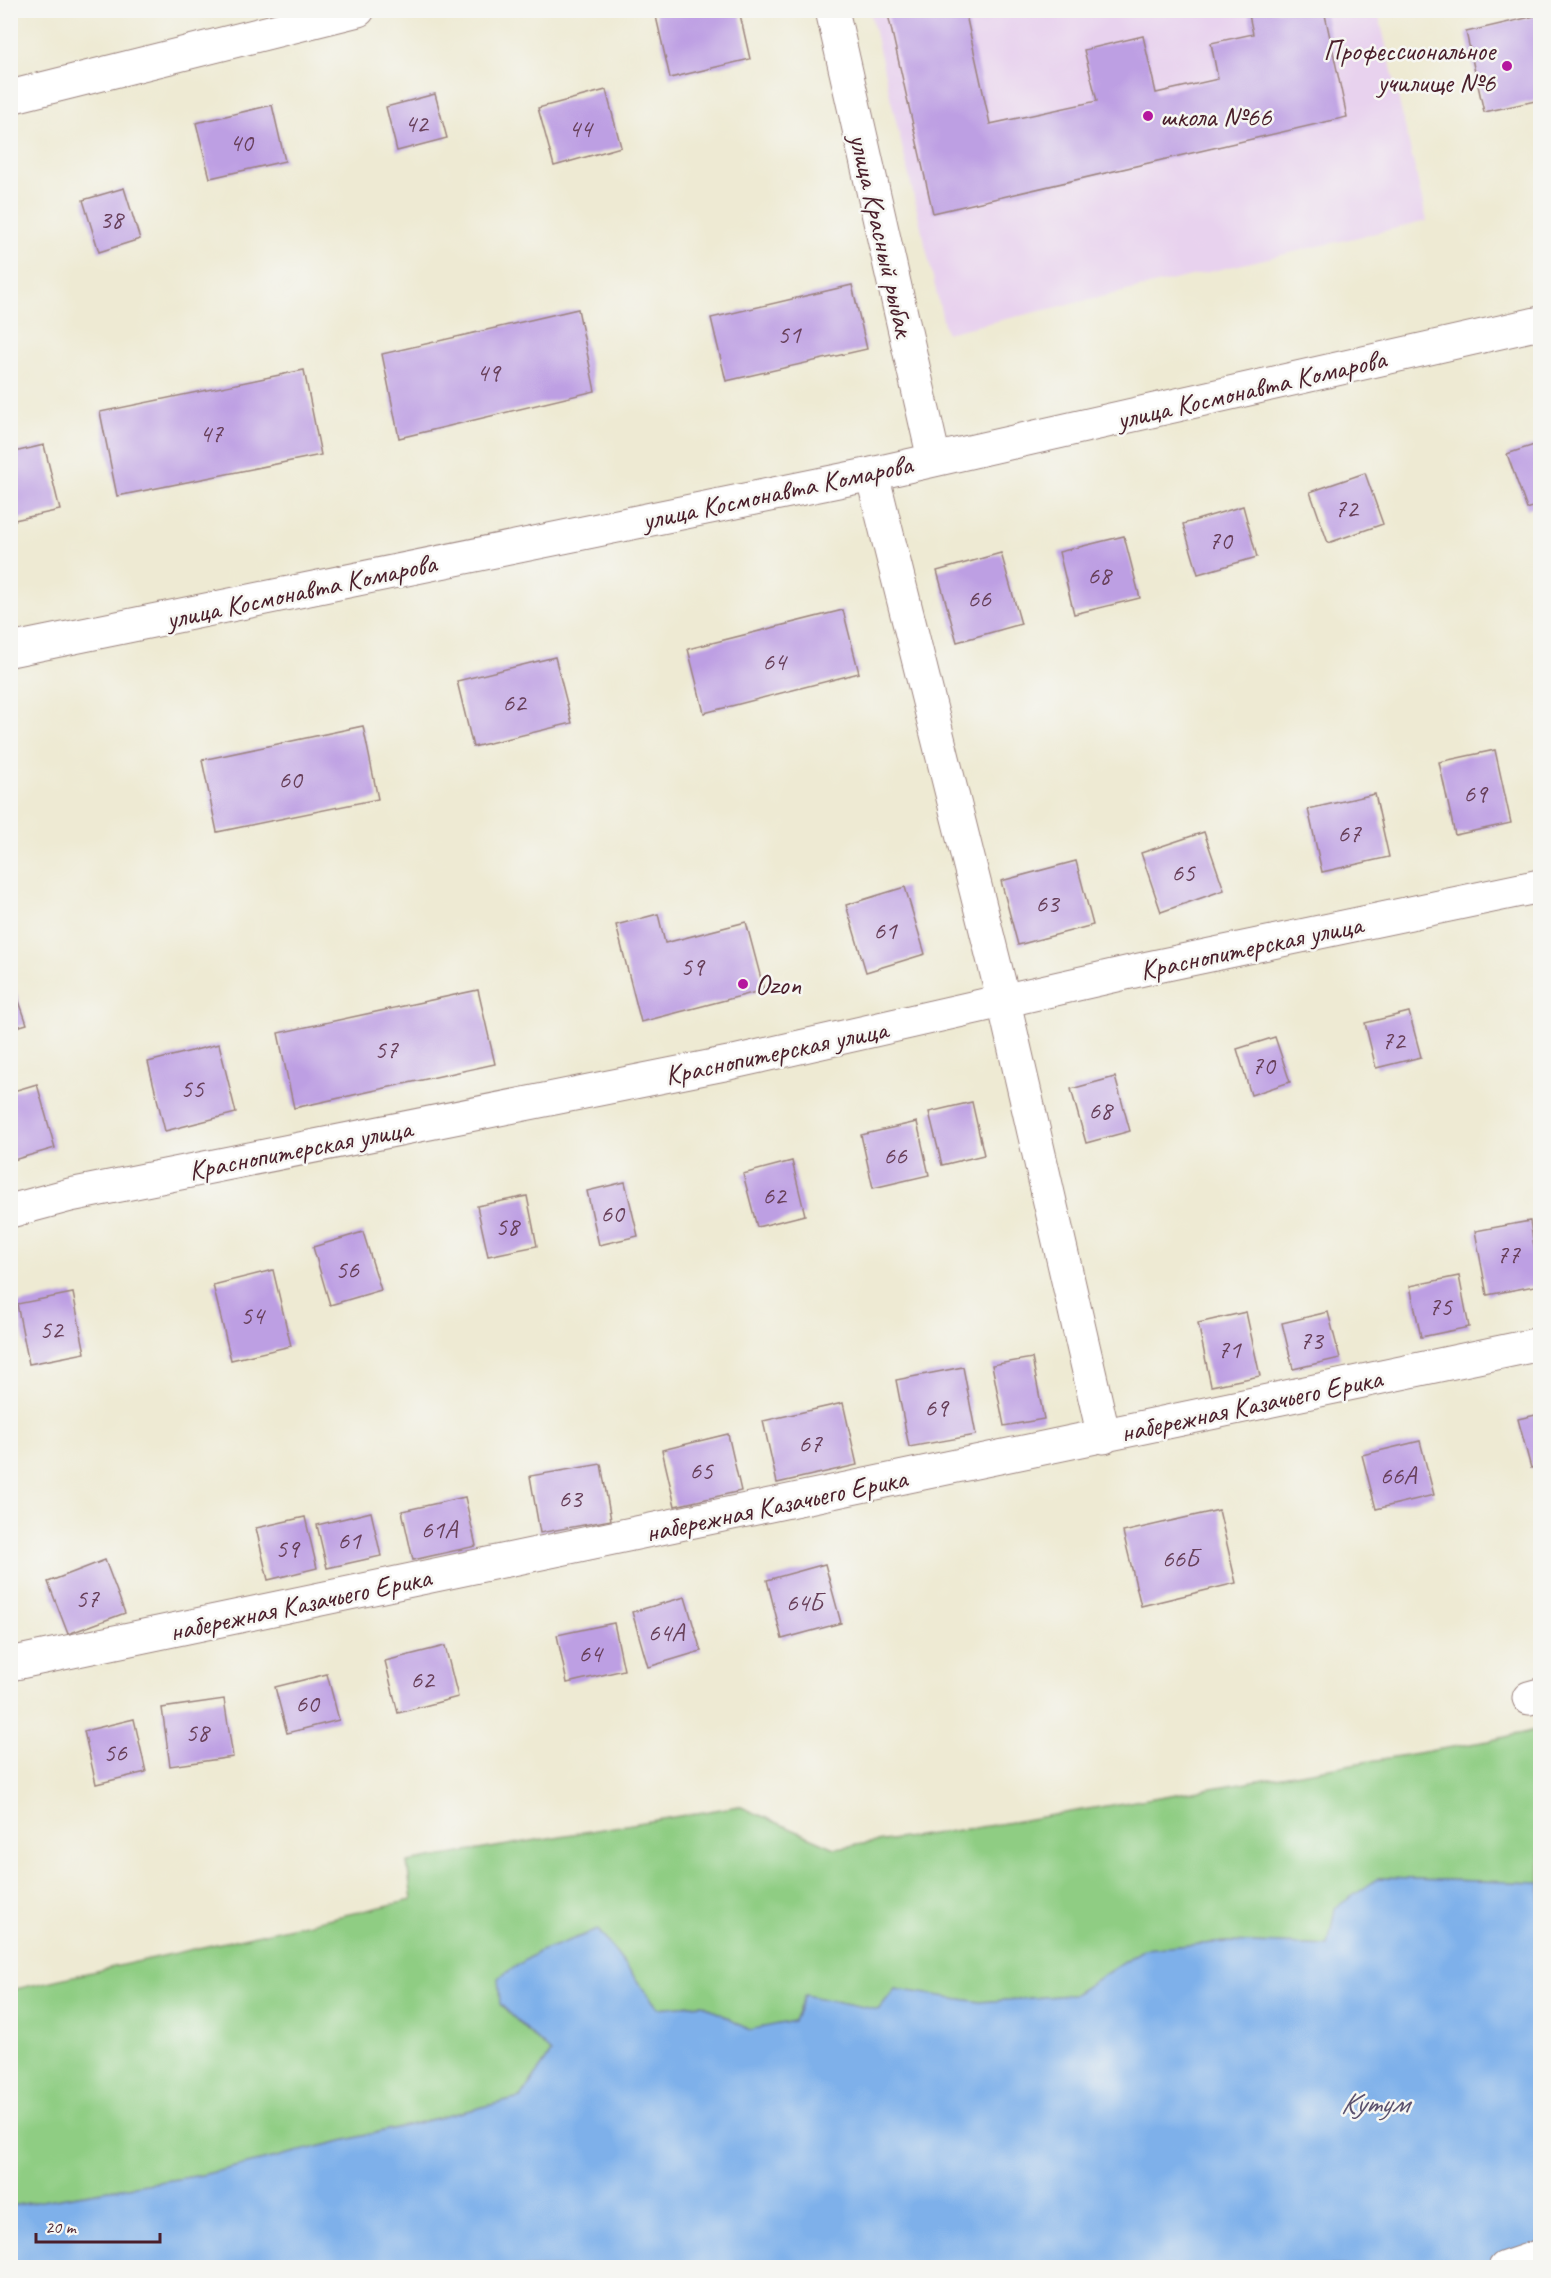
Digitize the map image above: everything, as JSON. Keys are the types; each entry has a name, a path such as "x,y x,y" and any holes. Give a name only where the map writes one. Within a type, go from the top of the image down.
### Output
{"street":[{"path":"10,98 358,10"},
{"name":"улица Красный рыбак","path":"832,10 934,459"},
{"name":"улица Космонавта Комарова","path":"10,650 872,474 1540,323"},
{"path":"872,474 1004,1002 1104,1437"},
{"name":"Краснопитерская улица","path":"10,1211 70,1195 729,1064 1148,968 1540,886"},
{"name":"набережная Казачьего Ерика","path":"10,1664 1540,1344"},
{"path":"1505,2268 1540,2256"}],"shaded area":[{"name":"школа №66","path":"870,11 1378,11 1427,221 946,333"}],"green space":[{"path":"1540,1729 1540,1883 1379,1878 1328,1946 1226,1942 1145,1949 1073,1995 980,2002 895,1989 878,2010 805,1995 794,2021 749,2031 703,2004 658,2008 598,1930 500,2004 551,2053 520,2098 202,2175 11,2206 11,1990 412,1900 407,1862 739,1806 835,1848 994,1825 1488,1741"}],"water":[{"name":"Кутум","path":"1379,1878 1540,1883 1540,2267 11,2268 11,2206 202,2175 520,2098 551,2053 500,2004 498,1978 538,1952 598,1930 658,2008 703,2004 749,2030 794,2021 805,1995 878,2010 895,1989 980,2002 1073,1995 1144,1949 1226,1942 1328,1946 1335,1908"}],"building":[{"path":"662,10 739,10 750,59 670,78 655,12"},
{"path":"887,10 965,10 990,124 1097,101 1084,50 1143,36 1156,93 1218,79 1211,43 1253,34 1248,10 1324,10 1347,117 933,213"},
{"name":"Профессиональное училище №6","path":"1538,10 1540,10 1540,100 1484,112 1466,32 1539,15"},
{"path":"606,90 621,147 554,166 538,108"},
{"path":"435,94 447,138 397,151 386,107"},
{"path":"272,105 285,161 210,178 196,123"},
{"path":"124,188 140,239 99,252 83,200"},
{"path":"852,285 867,349 726,381 711,318"},
{"path":"578,309 595,391 399,438 382,354"},
{"path":"304,370 321,455 117,496 100,412"},
{"path":"1540,443 1540,504 1527,509 1507,454"},
{"path":"44,445 60,510 10,521 10,453"},
{"path":"1365,473 1383,524 1328,543 1310,492"},
{"path":"1243,506 1257,557 1198,574 1183,524"},
{"path":"1124,536 1140,598 1074,614 1059,552"},
{"path":"1001,553 1021,624 957,642 937,571"},
{"path":"843,610 859,673 704,713 688,649"},
{"path":"555,657 572,723 473,747 457,681"},
{"path":"363,726 378,799 217,832 202,760"},
{"path":"1495,750 1511,823 1455,835 1439,762"},
{"path":"1375,794 1389,857 1322,872 1308,809"},
{"path":"1204,832 1224,890 1161,912 1141,853"},
{"path":"1076,861 1093,925 1018,945 1001,881"},
{"path":"905,887 925,954 866,972 846,905"},
{"path":"658,914 665,943 746,922 764,990 641,1022 616,925"},
{"path":"10,975 27,1024 10,1029"},
{"path":"478,990 495,1064 294,1108 278,1033"},
{"path":"1409,1012 1421,1057 1376,1068 1365,1023"},
{"path":"1275,1037 1290,1082 1251,1095 1237,1049"},
{"path":"219,1044 236,1113 165,1131 148,1062"},
{"path":"1115,1077 1130,1131 1086,1143 1071,1089"},
{"path":"37,1084 55,1148 10,1161 10,1092"},
{"path":"972,1102 984,1155 942,1165 929,1112"},
{"path":"917,1122 929,1175 873,1188 861,1135"},
{"path":"792,1161 805,1215 757,1227 743,1174"},
{"path":"625,1182 638,1236 599,1245 587,1191"},
{"path":"527,1196 537,1246 488,1256 477,1206"},
{"path":"1530,1221 1540,1285 1487,1295 1475,1231"},
{"path":"363,1232 381,1290 330,1305 313,1247"},
{"path":"273,1270 291,1346 231,1360 213,1285"},
{"path":"1459,1276 1469,1327 1421,1337 1410,1286"},
{"path":"73,1293 85,1353 29,1364 17,1304"},
{"path":"1246,1312 1260,1376 1211,1386 1198,1323"},
{"path":"1328,1312 1340,1358 1293,1369 1282,1323"},
{"path":"1032,1358 1044,1419 1004,1426 992,1365"},
{"path":"963,1367 976,1435 909,1447 896,1380"},
{"path":"843,1403 857,1465 777,1483 763,1421"},
{"path":"1540,1414 1540,1466 1531,1468 1518,1419"},
{"path":"728,1434 741,1491 675,1506 662,1450"},
{"path":"1420,1441 1434,1495 1376,1509 1362,1455"},
{"path":"601,1464 611,1520 540,1533 530,1476"},
{"path":"465,1497 476,1546 413,1560 402,1511"},
{"path":"1219,1510 1236,1583 1141,1606 1123,1532"},
{"path":"371,1512 381,1556 327,1568 317,1525"},
{"path":"305,1517 317,1568 268,1580 256,1528"},
{"path":"105,1560 125,1613 68,1634 48,1582"},
{"path":"825,1564 841,1623 782,1639 767,1580"},
{"path":"685,1597 701,1651 648,1667 632,1612"},
{"path":"614,1623 624,1670 567,1683 557,1635"},
{"path":"445,1646 458,1697 398,1713 385,1661"},
{"path":"327,1674 339,1720 287,1733 275,1687"},
{"path":"224,1699 233,1757 170,1766 162,1708"},
{"path":"134,1719 146,1772 96,1784 84,1731"}],"place":[{"name":"Профессиональное училище №6","path":"1507,66"},
{"name":"школа №66","path":"1148,116"},
{"name":"Ozon","path":"743,984"}]}
